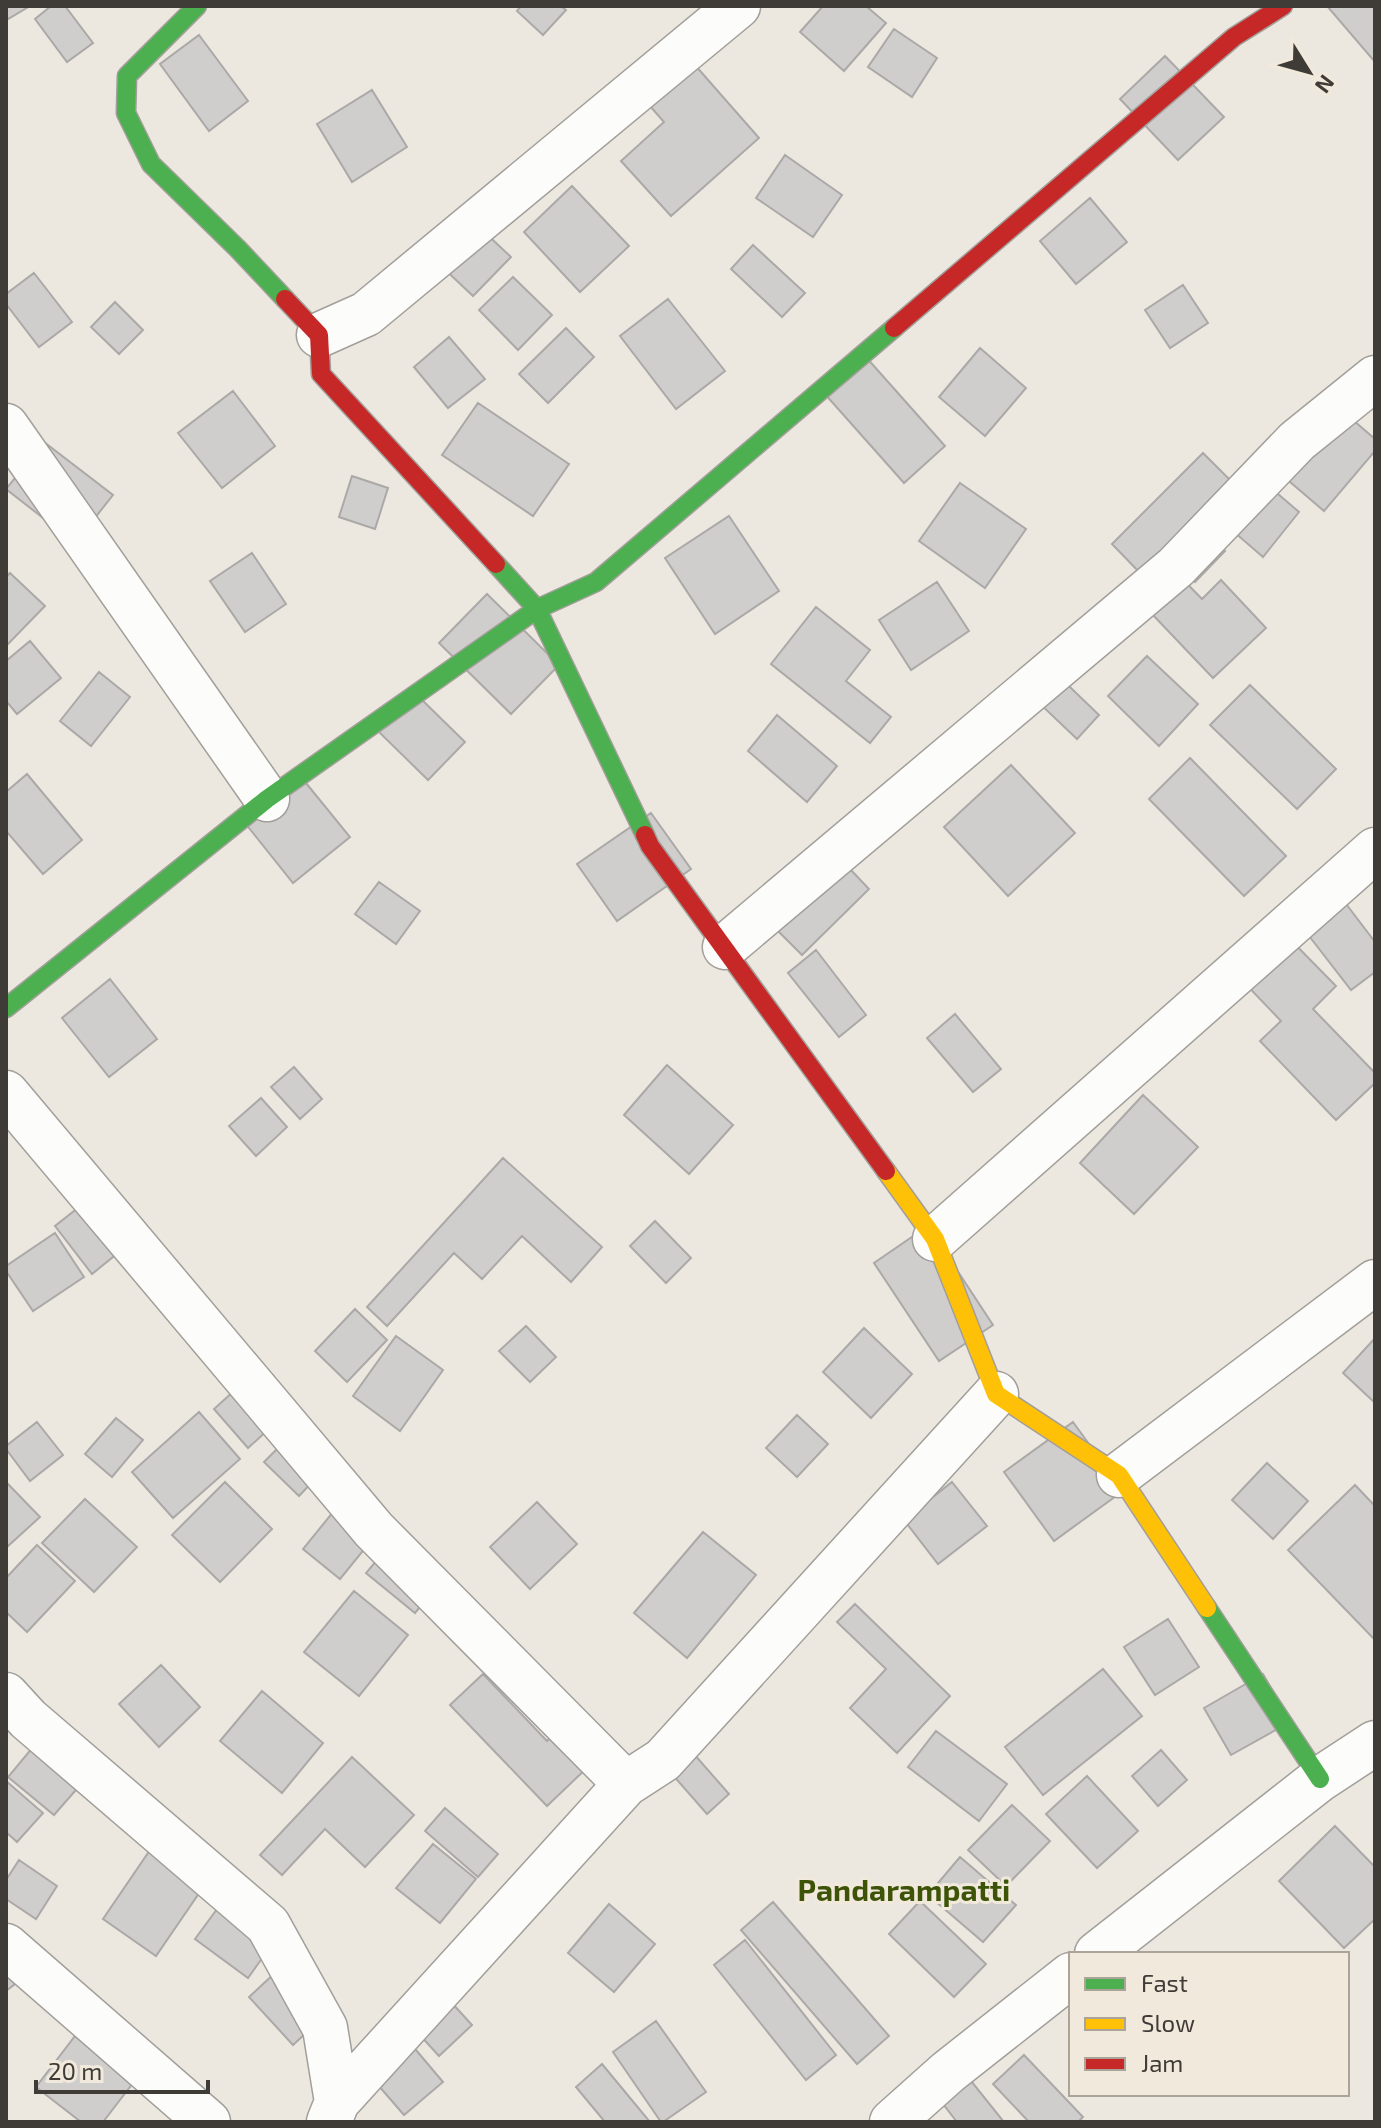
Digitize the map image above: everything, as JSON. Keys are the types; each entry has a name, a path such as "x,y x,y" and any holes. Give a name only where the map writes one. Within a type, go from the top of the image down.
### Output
{"street":[{"path":"197,6 127,76 126,113 151,164 238,249 319,335 321,374 537,609 650,846 935,1239 996,1394 1119,1475 1320,1779"},
{"path":"319,335 366,314 738,6"},
{"path":"6,1008 267,799 537,609 596,582 1234,37 1283,6"},
{"path":"725,947 1176,567 1297,441 1375,378"},
{"path":"6,426 267,799"},
{"path":"935,1239 1375,850"},
{"path":"6,1093 374,1530 626,1784"},
{"path":"1119,1475 1375,1282"},
{"path":"333,2112 626,1784 663,1760 996,1394"},
{"path":"6,1695 28,1719 268,1925 325,2028 333,2112"},
{"path":"1100,1952 1320,1779 1375,1743"},
{"path":"6,1946 208,2122"},
{"path":"892,2122 948,2072 1069,1977"}],"building":[{"path":"6,6 30,6 8,19"},
{"path":"51,6 65,6 93,43 67,62 35,19"},
{"path":"521,6 561,6 566,10 543,35 517,11"},
{"path":"823,6 866,6 886,23 844,71 800,32"},
{"path":"1327,6 1374,6 1375,62"},
{"path":"894,29 937,58 912,97 868,67"},
{"path":"199,35 248,101 209,131 160,64"},
{"path":"680,48 759,138 671,216 621,161 664,122 635,89"},
{"path":"1165,56 1224,117 1178,160 1120,99"},
{"path":"372,90 407,147 352,182 317,124"},
{"path":"785,155 842,195 813,237 756,198"},
{"path":"572,186 629,246 580,292 524,232"},
{"path":"1090,198 1127,242 1076,284 1040,241"},
{"path":"476,224 511,257 473,296 438,263"},
{"path":"753,245 805,293 782,317 731,269"},
{"path":"34,273 72,322 39,347 6,304 6,294"},
{"path":"513,277 552,315 518,350 479,310"},
{"path":"1183,285 1208,323 1170,348 1145,310"},
{"path":"668,299 725,371 676,409 620,336"},
{"path":"115,302 143,330 119,354 91,327"},
{"path":"566,328 594,357 548,403 519,374"},
{"path":"449,337 485,379 448,408 414,367"},
{"path":"980,348 1026,388 985,436 939,397"},
{"path":"865,356 945,446 904,483 824,393"},
{"path":"233,391 275,446 222,488 178,433"},
{"path":"1326,397 1375,439 1375,451 1324,511 1269,464"},
{"path":"478,403 569,464 533,516 442,455"},
{"path":"44,442 113,495 75,543 6,489"},
{"path":"1203,453 1233,483 1195,521 1225,551 1195,582 1166,551 1142,575 1112,544"},
{"path":"352,476 388,488 375,529 339,517"},
{"path":"960,483 1026,529 985,588 919,541"},
{"path":"1271,488 1299,512 1263,557 1234,532"},
{"path":"729,516 779,591 715,634 665,558"},
{"path":"252,553 286,604 245,632 210,581"},
{"path":"1164,560 1202,599 1221,580 1266,628 1213,678 1131,592"},
{"path":"10,573 45,606 6,646 6,577"},
{"path":"937,582 969,631 911,670 879,620"},
{"path":"487,594 559,665 511,714 439,643"},
{"path":"816,607 870,650 846,681 891,717 870,743 771,664"},
{"path":"30,641 61,678 17,714 6,701 6,661"},
{"path":"1147,656 1198,704 1159,746 1108,696"},
{"path":"1044,662 1099,715 1077,739 1038,702"},
{"path":"99,672 130,697 91,746 60,721"},
{"path":"1250,685 1336,769 1297,809 1210,725"},
{"path":"416,694 465,742 428,780 379,732"},
{"path":"777,715 837,766 807,802 748,751"},
{"path":"1190,758 1286,856 1244,896 1149,799"},
{"path":"1011,765 1075,833 1008,896 944,827"},
{"path":"297,772 350,837 293,883 241,818"},
{"path":"27,774 82,840 43,874 6,831 6,792"},
{"path":"651,813 691,869 617,921 577,864"},
{"path":"829,847 869,889 802,955 761,914"},
{"path":"379,882 420,911 396,944 355,914"},
{"path":"1337,892 1375,942 1375,972 1351,990 1299,923"},
{"path":"1281,930 1336,986 1313,1009 1375,1073 1375,1083 1336,1120 1260,1041 1281,1021 1236,974"},
{"path":"816,950 866,1015 839,1037 788,973"},
{"path":"110,979 157,1039 109,1077 62,1018"},
{"path":"955,1014 1001,1069 973,1092 927,1038"},
{"path":"667,1065 733,1125 689,1174 624,1115"},
{"path":"294,1067 322,1099 300,1119 271,1087"},
{"path":"1143,1095 1198,1147 1134,1214 1080,1163"},
{"path":"261,1098 287,1127 256,1156 229,1126"},
{"path":"503,1158 602,1247 571,1282 522,1236 482,1279 454,1253 387,1326 367,1307"},
{"path":"97,1193 134,1240 92,1274 55,1226"},
{"path":"655,1221 691,1258 666,1283 630,1246"},
{"path":"928,1226 993,1325 939,1361 874,1263"},
{"path":"55,1233 84,1277 33,1311 6,1271 6,1266"},
{"path":"355,1309 387,1340 347,1382 315,1351"},
{"path":"526,1326 556,1357 530,1382 499,1351"},
{"path":"864,1328 912,1374 871,1418 823,1372"},
{"path":"396,1336 443,1370 400,1431 353,1396"},
{"path":"1375,1338 1375,1403 1343,1373"},
{"path":"246,1380 280,1419 248,1448 214,1409"},
{"path":"199,1412 240,1459 173,1518 132,1472"},
{"path":"797,1415 828,1444 797,1477 766,1448"},
{"path":"116,1418 143,1440 112,1477 85,1454"},
{"path":"37,1422 63,1455 30,1481 6,1446"},
{"path":"1073,1422 1123,1491 1054,1541 1004,1472"},
{"path":"297,1429 331,1462 299,1496 264,1462"},
{"path":"1267,1463 1308,1501 1273,1539 1232,1500"},
{"path":"6,1482 40,1517 8,1546 6,1544"},
{"path":"225,1482 272,1529 220,1582 172,1535"},
{"path":"952,1482 987,1526 938,1564 904,1520"},
{"path":"1355,1485 1375,1506 1375,1640 1288,1550"},
{"path":"351,1490 388,1520 340,1579 303,1549"},
{"path":"85,1499 137,1547 94,1592 42,1543"},
{"path":"537,1502 577,1544 530,1589 490,1547"},
{"path":"703,1532 756,1575 687,1658 634,1613"},
{"path":"399,1534 447,1574 415,1613 366,1573"},
{"path":"37,1545 75,1581 27,1632 6,1612 6,1578"},
{"path":"354,1591 408,1635 359,1696 304,1652"},
{"path":"855,1604 950,1696 897,1753 850,1708 886,1669 837,1622"},
{"path":"1168,1619 1199,1667 1155,1695 1124,1647"},
{"path":"161,1665 200,1707 159,1747 119,1704"},
{"path":"1103,1669 1142,1716 1043,1795 1005,1747"},
{"path":"483,1674 547,1741 579,1710 612,1744 547,1806 450,1705"},
{"path":"1263,1674 1290,1722 1231,1755 1204,1708"},
{"path":"262,1691 323,1743 282,1793 220,1741"},
{"path":"936,1731 1007,1784 979,1821 908,1767"},
{"path":"43,1735 89,1775 54,1815 8,1777"},
{"path":"679,1737 729,1794 707,1814 657,1757"},
{"path":"1161,1750 1187,1780 1158,1806 1132,1776"},
{"path":"352,1757 414,1815 365,1867 325,1829 282,1875 260,1855"},
{"path":"1087,1776 1138,1831 1097,1868 1046,1814"},
{"path":"6,1781 43,1813 17,1842 6,1832"},
{"path":"1012,1805 1050,1841 1006,1886 968,1850"},
{"path":"445,1808 498,1854 478,1877 425,1831"},
{"path":"1335,1826 1375,1867 1375,1919 1344,1948 1279,1881"},
{"path":"163,1831 217,1867 156,1956 103,1919"},
{"path":"433,1844 476,1879 440,1923 396,1888"},
{"path":"960,1857 1016,1905 983,1942 928,1895"},
{"path":"19,1860 57,1886 36,1919 6,1899 6,1880"},
{"path":"226,1897 278,1936 248,1978 195,1939"},
{"path":"920,1901 986,1964 954,1997 889,1934"},
{"path":"773,1902 889,2036 857,2064 741,1930"},
{"path":"609,1904 655,1944 614,1992 568,1953"},
{"path":"745,1940 836,2055 806,2080 714,1965"},
{"path":"289,1960 333,2008 293,2045 249,1997"},
{"path":"6,1974 15,1984 6,1991"},
{"path":"440,1990 472,2025 439,2056 407,2021"},
{"path":"656,2021 706,2092 663,2122 613,2052"},
{"path":"75,2036 133,2083 103,2122 81,2122 36,2087"},
{"path":"405,2037 443,2082 404,2115 365,2070"},
{"path":"947,2051 1004,2122 957,2122 919,2073"},
{"path":"1024,2055 1083,2117 1078,2122 1029,2122 993,2084"},
{"path":"602,2064 650,2122 605,2122 576,2087"}],"traffic: fast":[{"path":"197,6 127,76 126,113 151,164 285,299"},
{"path":"645,835 537,609 596,582 894,328"},
{"path":"6,1008 267,799 537,609 496,564"},
{"path":"1207,1608 1320,1779"}],"traffic: slow":[{"path":"886,1171 935,1239 996,1394 1119,1475 1207,1608"}],"traffic: jam":[{"path":"894,328 1234,37 1283,6"},
{"path":"285,299 319,335 321,374 496,564"},
{"path":"645,835 886,1171"}],"district":[{"name":"Pandarampatti","path":"904,1889"}]}
